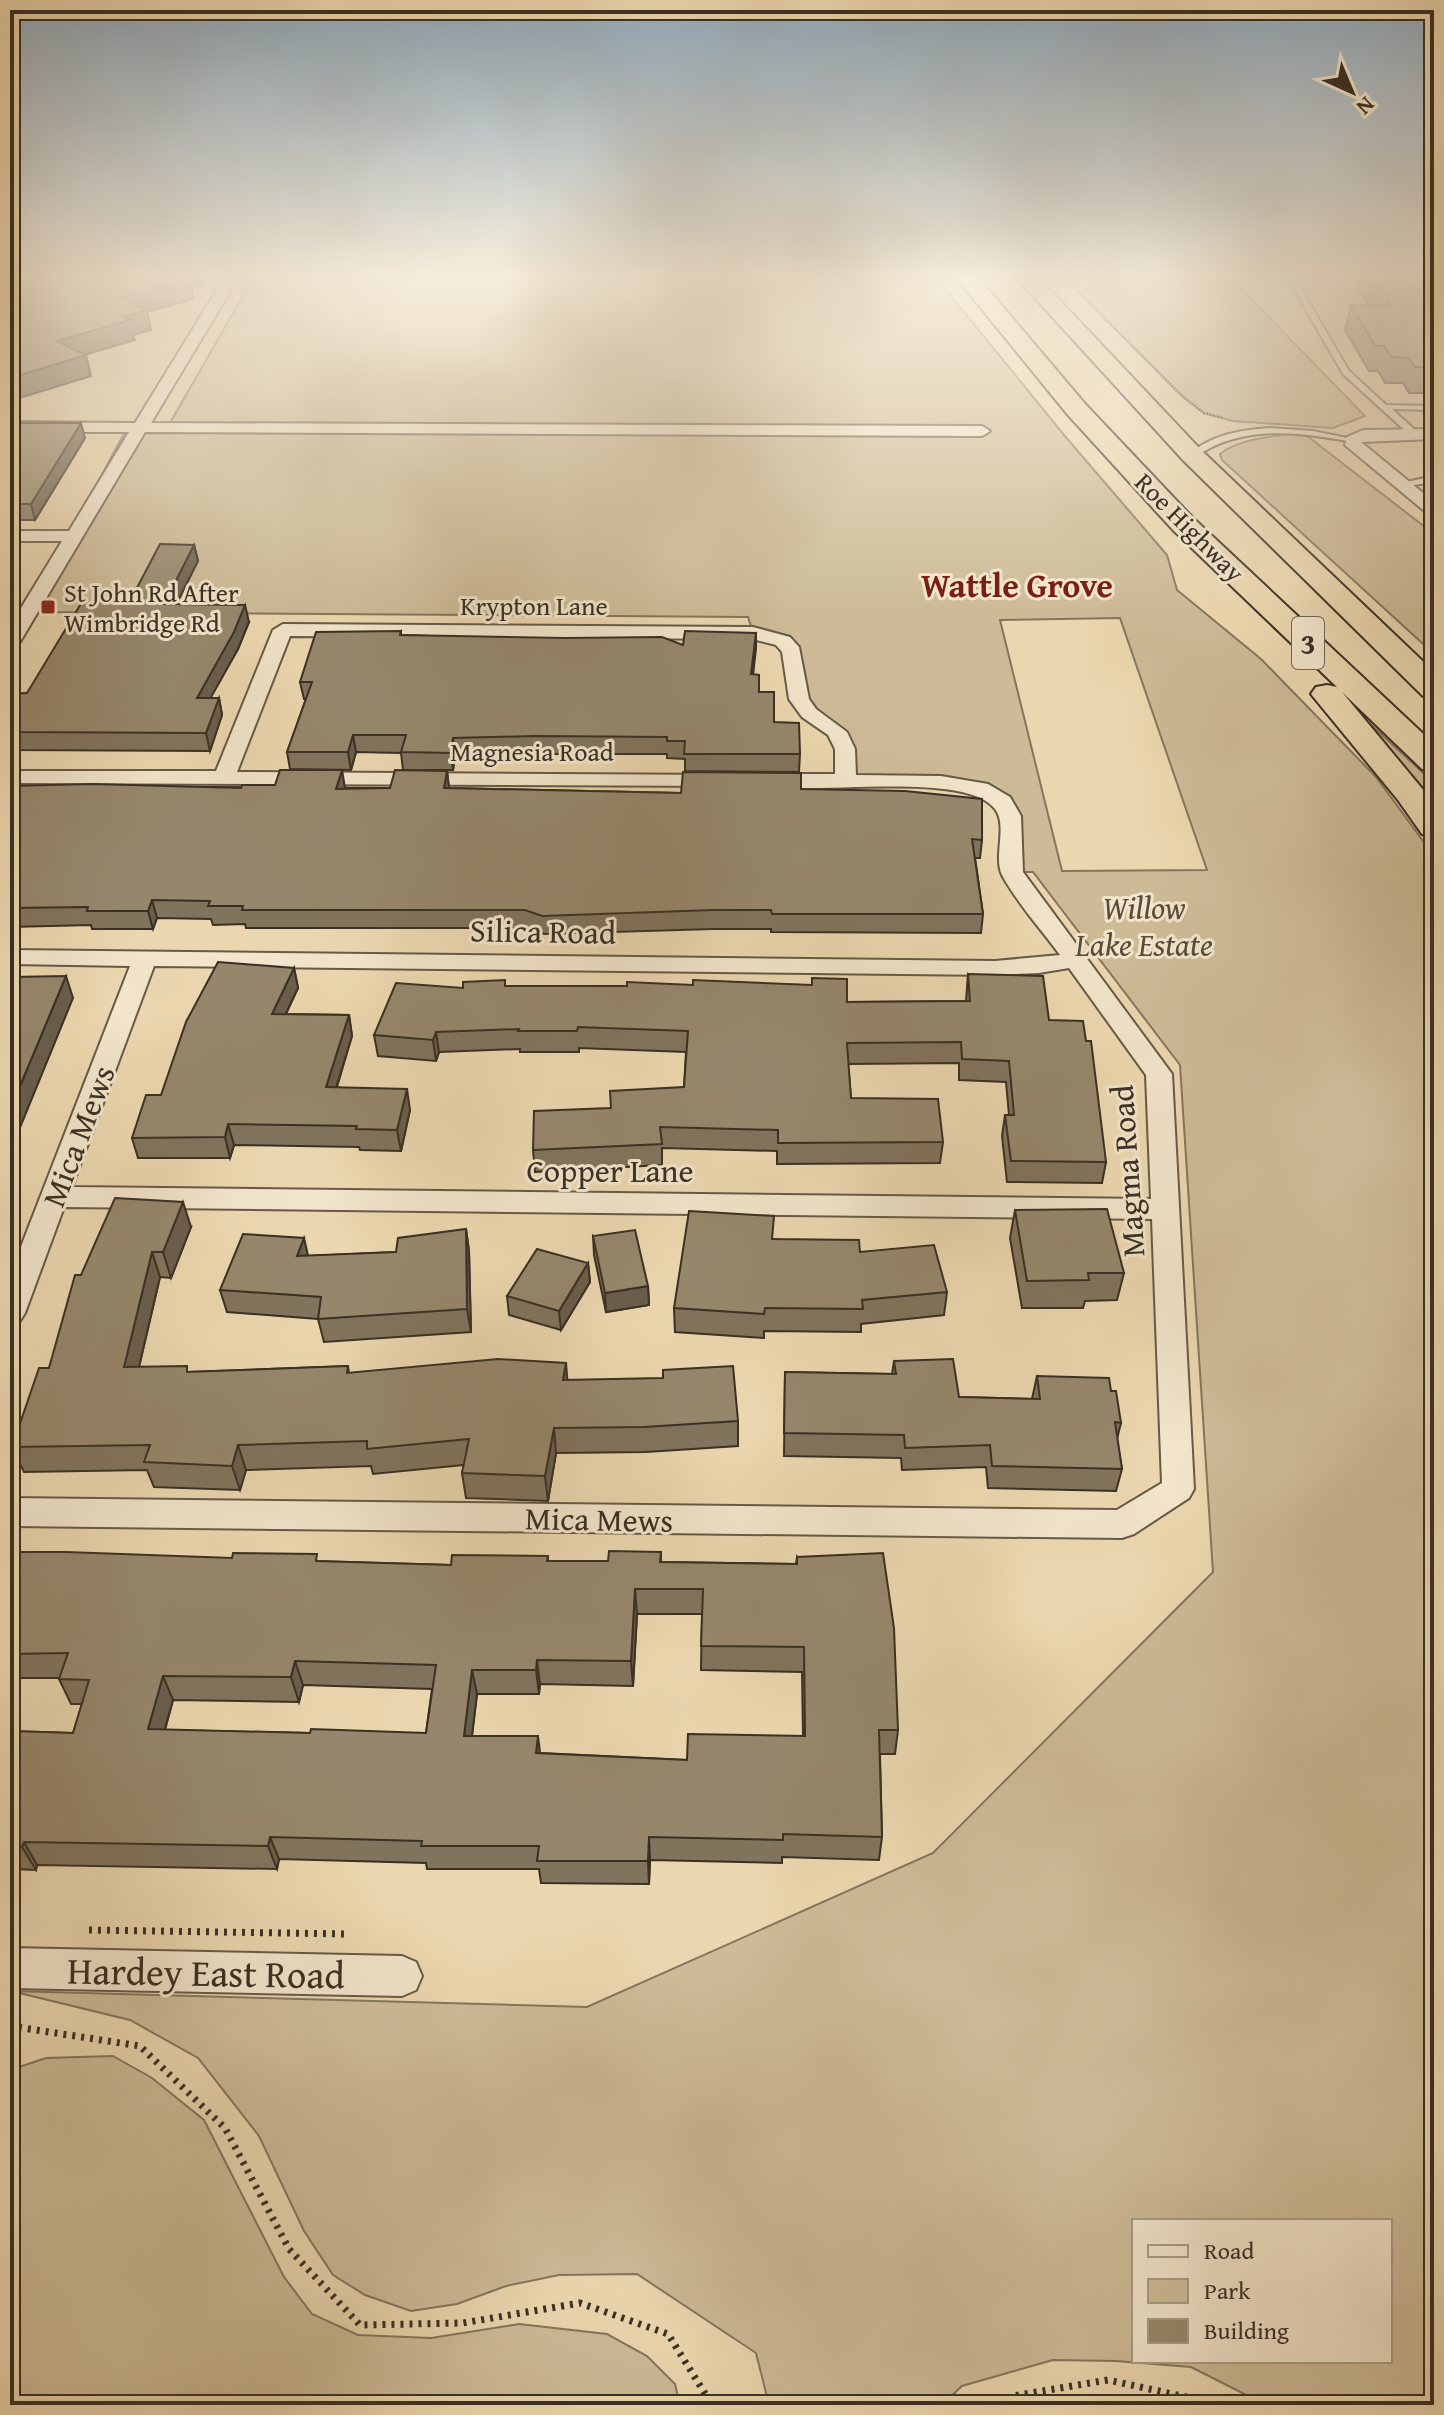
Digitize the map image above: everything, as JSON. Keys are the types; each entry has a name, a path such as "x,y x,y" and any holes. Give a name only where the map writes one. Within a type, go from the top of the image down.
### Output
{"highway":[{"name":"Roe Highway","path":"1058,388 1183,524 1434,762"},
{"name":"Roe Highway","path":"1129,388 1192,455 1434,689"},
{"path":"1183,524 1401,782 1434,827"}],"street":[{"path":"10,642 164,388"},
{"path":"10,427 982,431"},
{"path":"1434,434 1378,434 1353,440 1358,451 1434,510"},
{"path":"10,536 74,536"},
{"name":"Krypton Lane","path":"225,776 283,630 753,633 783,641 792,651 799,699 809,713 837,732 845,749 846,781"},
{"name":"Magnesia Road","path":"10,777 941,782 980,789 1002,802"},
{"name":"Magma Road","path":"1002,802 1010,816 1012,872 1159,1074 1178,1489"},
{"name":"Silica Road","path":"10,957 995,968 1039,966 1075,959"},
{"name":"Mica Mews","path":"10,1313 145,959"},
{"name":"Copper Lane","path":"55,1197 1165,1209"},
{"name":"Mica Mews","path":"10,1512 1122,1524 1178,1489"},
{"name":"Hardey East Road","path":"10,1968 402,1976"}],"lane":[{"path":"1364,388 1414,434"},
{"path":"1386,407 1434,408"},
{"path":"1192,455 1208,444 1233,435 1260,432 1302,432 1353,440"},
{"path":"1401,484 1434,479"}],"path":[{"path":"1174,388 1204,413 1233,421"},
{"path":"71,1929 348,1934"},
{"path":"10,2026 140,2046 225,2128 289,2249 360,2325 463,2323 580,2303 668,2334 712,2405"},
{"path":"1001,2405 1013,2396 1108,2380 1223,2405"}],"green space":[{"name":"Willow Lake Estate","path":"190,388 1026,388 1167,555 1177,590 1261,659 1376,777 1434,856 1434,2405 1266,2405 1191,2367 1141,2363 1392,2363 1392,2219 1132,2219 1132,2362 1053,2360 962,2386 942,2405 769,2405 756,2353 637,2274 559,2275 506,2286 457,2304 411,2311 365,2295 333,2275 304,2231 259,2136 198,2058 130,2020 11,1991 587,2007 933,1853 1213,1572 1180,1065 1033,872 1012,872 1010,816 980,789 846,781 845,749 809,713 792,651 753,633 748,617 28,612 127,428 167,428","holes":["1120,618 1207,870 1062,871 1000,620"]},
{"path":"1174,388 1338,388 1365,416 1333,428 1233,421 1204,413"},
{"path":"1302,432 1434,534 1434,654 1222,460 1220,454 1248,441"},
{"path":"1351,706 1434,783 1434,801"},
{"path":"113,2056 152,2078 204,2120 284,2277 312,2314 358,2335 431,2338 519,2324 607,2334 647,2356 675,2384 680,2405 10,2405 10,2070 46,2058"}],"building":[{"path":"10,423 81,423 31,504 10,504"},
{"path":"160,544 194,545 164,604 245,605 234,632 197,698 219,698 206,733 10,732 10,694 27,693 82,602 129,603"},
{"path":"401,631 400,635 662,637 683,645 685,631 756,633 751,674 759,675 759,692 774,692 774,722 799,723 800,754 684,754 685,741 667,741 667,737 534,736 453,738 451,753 401,752 406,735 353,735 348,752 287,752 312,682 300,682 316,632"},
{"path":"280,770 342,770 336,789 390,788 395,770 447,771 444,788 681,793 683,772 801,773 801,789 905,791 982,799 982,840 972,839 983,914 772,914 771,910 713,910 542,916 525,910 242,910 243,906 208,906 210,901 152,900 148,911 87,911 88,907 10,908 10,786 92,784 241,788 242,785 275,785"},
{"path":"218,962 294,968 272,1014 349,1015 326,1087 407,1089 397,1130 356,1129 357,1126 228,1124 225,1137 132,1138 146,1095 161,1095 186,1022"},
{"path":"968,974 1043,976 1049,1020 1083,1021 1086,1041 1091,1041 1106,1162 1011,1161 1005,1115 1014,1115 1009,1061 962,1059 961,1042 847,1043 851,1098 938,1099 943,1142 778,1143 778,1130 660,1127 662,1144 533,1150 534,1111 611,1108 610,1091 684,1087 688,1031 578,1027 577,1031 519,1029 436,1032 433,1040 374,1035 396,983 463,988 463,982 505,980 505,986 627,986 627,982 693,985 693,980 812,985 812,978 847,979 847,1002 970,1001"},
{"path":"66,976 10,1110 10,977"},
{"path":"115,1198 183,1202 163,1252 152,1252 124,1367 187,1366 187,1372 348,1366 347,1373 498,1359 566,1363 563,1380 663,1378 663,1370 733,1366 738,1421 644,1427 554,1428 545,1476 462,1473 469,1439 367,1449 367,1441 238,1445 232,1466 144,1462 150,1445 12,1447 39,1368 49,1368 75,1275 81,1275"},
{"path":"1107,1209 1124,1273 1088,1273 1089,1280 1027,1281 1015,1210"},
{"path":"689,1211 774,1216 772,1239 859,1240 860,1252 934,1245 947,1292 862,1300 863,1309 765,1308 764,1314 674,1308"},
{"path":"466,1229 467,1309 318,1319 321,1297 220,1290 243,1234 304,1238 297,1256 396,1252 398,1238"},
{"path":"635,1230 648,1286 605,1293 593,1236"},
{"path":"537,1249 588,1263 559,1311 507,1296"},
{"path":"953,1359 959,1397 1040,1399 1037,1376 1109,1378 1111,1391 1116,1391 1121,1423 1115,1422 1122,1469 992,1466 990,1445 905,1448 904,1435 784,1433 785,1372 896,1374 894,1361"},
{"path":"609,1551 661,1552 660,1562 797,1564 797,1557 883,1553 894,1628 898,1730 879,1730 882,1837 783,1834 783,1840 649,1837 648,1861 537,1861 539,1846 421,1846 422,1841 270,1837 268,1846 24,1842 22,1847 10,1846 10,1731 73,1733 89,1680 59,1679 68,1653 10,1654 10,1552 232,1558 233,1553 317,1554 316,1561 451,1565 452,1555 548,1556 547,1561 608,1561","holes":["635,1589 703,1589 701,1646 804,1647 805,1736 688,1734 687,1760 536,1753 538,1736 464,1736 472,1670 536,1670 537,1660 631,1661","295,1661 436,1665 426,1733 148,1729 163,1676 291,1677"]}],"place":[{"name":"St John Rd After Wimbridge Rd","path":"48,607"}],"district":[{"name":"Wattle Grove","path":"1017,584"}]}
